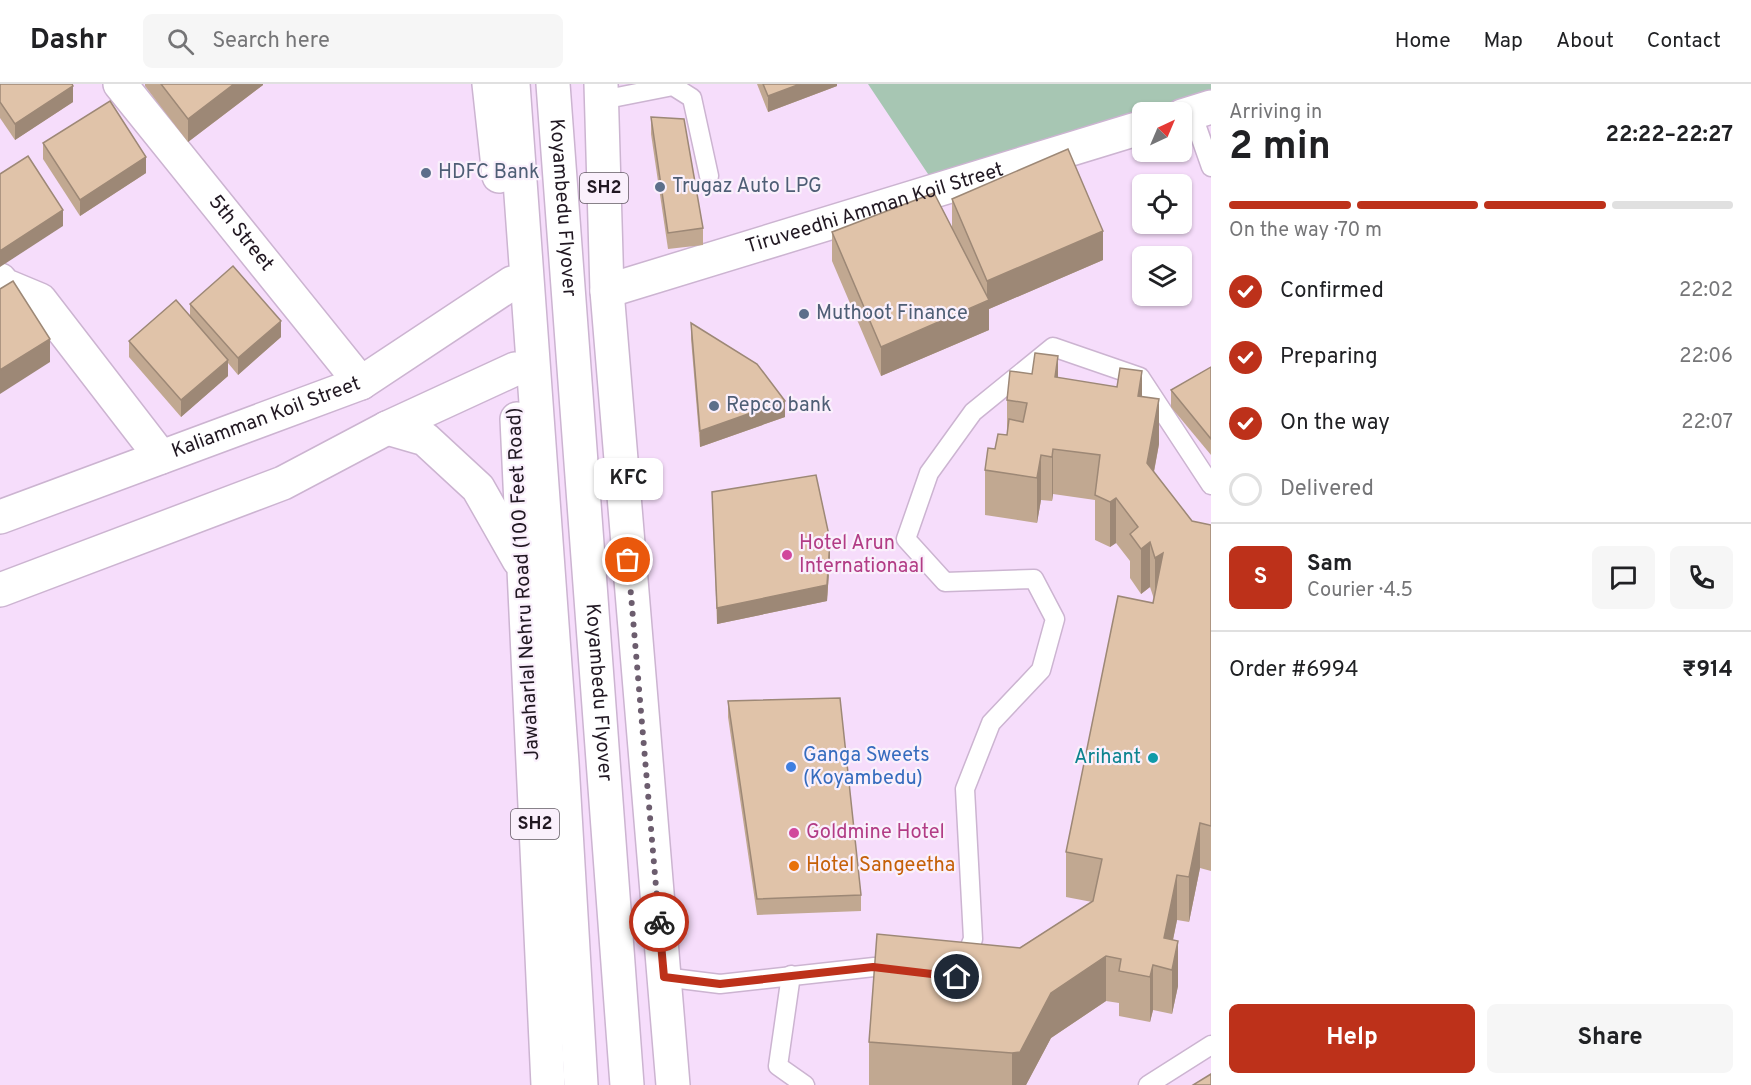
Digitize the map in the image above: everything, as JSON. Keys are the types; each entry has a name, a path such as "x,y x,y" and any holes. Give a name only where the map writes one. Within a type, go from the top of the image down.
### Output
{"main road":[{"name":"5th Street","path":"120,84 360,383"},
{"name":"Jawaharlal Nehru Road (100 Feet Road)","path":"489,84 512,283 522,564 548,1085"},
{"name":"Koyambedu Flyover","path":"513,84 562,764 581,1085"},
{"name":"Koyambedu Flyover","path":"553,84 627,1085"},
{"name":"SH2","path":"602,92 607,291 673,1085"},
{"name":"Tiruveedhi Amman Koil Street","path":"607,291 1132,131"},
{"path":"0,280 4,285 40,300 161,457"},
{"name":"Kaliamman Koil Street","path":"0,517 360,383 512,283"},
{"path":"0,590 284,483 387,428 515,369"},
{"path":"387,428 425,439 478,488 522,564"}],"lane":[{"path":"602,92 672,86 692,98 709,176"},
{"path":"1195,112 1211,167"},
{"path":"945,976 957,977 973,939 965,789 991,723 1041,670 1055,619 1034,579 945,582 906,539 929,473 973,412 1053,346 1140,377 1211,485"},
{"path":"664,977 720,984 873,967 921,973"},
{"path":"791,975 778,1066 805,1085"},
{"path":"1148,1085 1211,1045"}],"green space":[{"path":"868,84 1211,84 1211,93 1179,102 1132,102 1132,116 934,183"}],"building":[{"path":"0,84 72,84 73,86 15,124 0,102"},
{"path":"161,84 234,84 188,119"},
{"path":"763,84 800,84 768,96"},
{"path":"110,101 146,157 80,200 43,143"},
{"path":"651,117 684,119 703,228 668,233"},
{"path":"1068,149 1103,231 987,281 952,199"},
{"path":"28,156 63,210 0,251 0,174"},
{"path":"934,193 989,300 881,347 832,232"},
{"path":"233,266 281,321 238,358 190,304"},
{"path":"13,281 50,339 0,370 0,289"},
{"path":"176,300 228,360 181,400 129,341"},
{"path":"691,323 757,364 785,401 700,431"},
{"name":"Arihant","path":"1035,353 1058,356 1055,377 1117,387 1120,368 1142,371 1138,396 1159,399 1147,463 1192,521 1211,525 1211,826 1200,823 1189,877 1177,875 1164,938 1178,941 1172,970 1153,965 1150,977 1119,971 1121,959 1106,956 1051,993 1020,1052 869,1042 877,934 1020,948 1093,901 1102,859 1066,852 1118,596 1153,603 1163,553 1155,558 1150,542 1141,549 1130,534 1138,527 1116,498 1110,502 1095,495 1100,455 1053,449 1052,457 1041,455 1037,478 985,470 988,448 995,449 998,434 1007,435 1009,419 1023,422 1027,403 1007,400 1010,371 1032,374"},
{"path":"1211,367 1211,439 1171,390"},
{"path":"816,475 830,540 827,585 717,608 712,492"},
{"path":"840,698 861,895 757,899 728,701"},
{"path":"1211,1074 1211,1085 1193,1085"}],"way so far":[{"path":"628,560 659,922"}],"place":[{"name":"HDFC Bank","path":"426,173"},
{"name":"Trugaz Auto LPG","path":"660,187"},
{"name":"Muthoot Finance","path":"804,314"},
{"name":"Repco bank","path":"714,406"},
{"name":"Hotel Arun Internationaal","path":"787,555"},
{"name":"KFC","path":"628,560"},
{"name":"Arihant","path":"1153,758"},
{"name":"Ganga Sweets (Koyambedu)","path":"791,767"},
{"name":"Goldmine Hotel","path":"794,833"},
{"name":"Hotel Sangeetha","path":"794,866"}],"route":[{"path":"659,922 664,977 720,984 873,967 957,977"}]}
